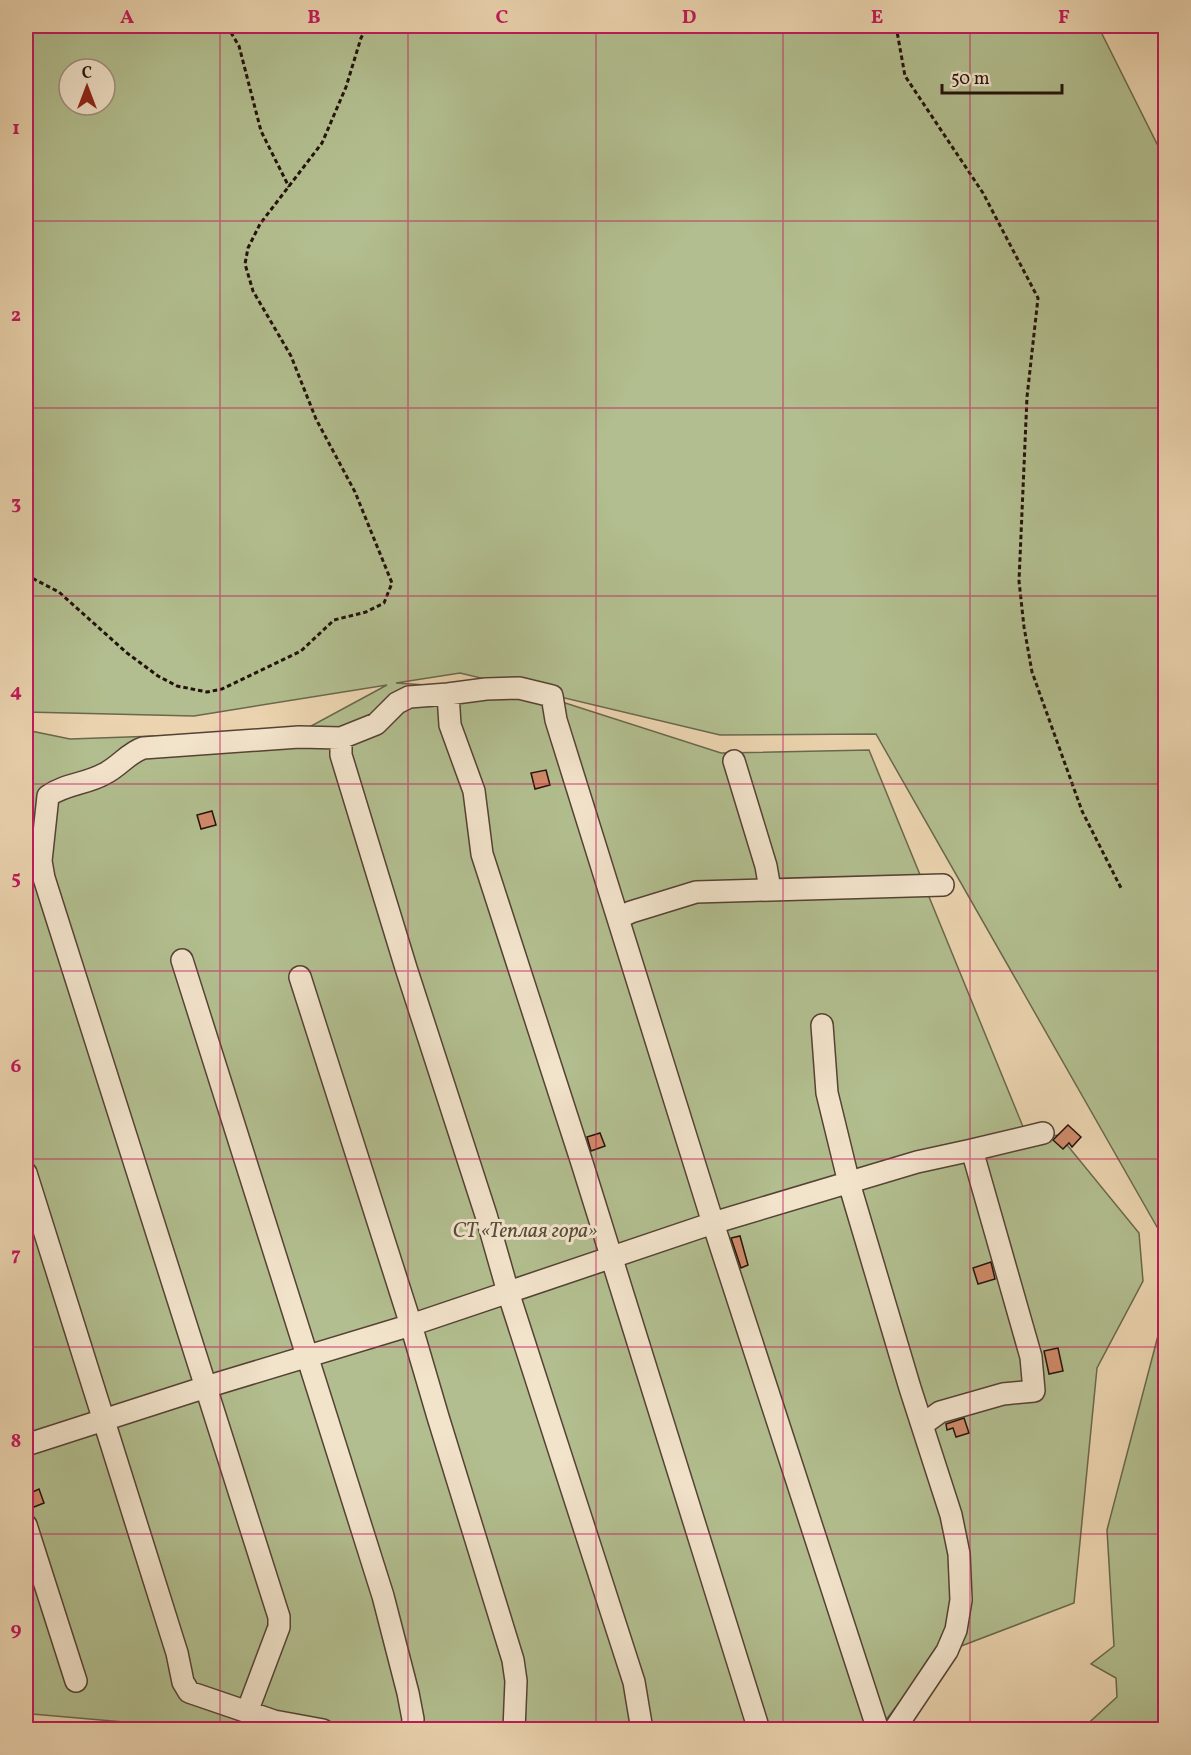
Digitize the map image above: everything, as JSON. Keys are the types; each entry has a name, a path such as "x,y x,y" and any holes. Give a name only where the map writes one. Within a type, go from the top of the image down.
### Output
{"street":[{"path":"247,1712 279,1627 279,1617 44,878 41,861 48,796 58,789 103,775 134,751 143,748 299,737 341,738 376,724 397,703 409,697 519,688 552,696 556,720 713,1223 878,1730"},
{"path":"448,694 450,725 474,791 482,854 582,1163 759,1730"},
{"path":"341,738 341,755 406,969 634,1682 642,1730"},
{"path":"734,761 766,866 770,889"},
{"path":"618,918 696,892 943,885"},
{"path":"182,960 383,1596 408,1693 413,1719 412,1730"},
{"path":"300,977 411,1325 513,1660 516,1681 514,1730"},
{"path":"822,1025 827,1092 849,1183 951,1515 959,1554 961,1600 956,1630 947,1651 894,1730"},
{"path":"26,1445 206,1387 411,1325 713,1223 917,1162 1043,1133"},
{"path":"922,1425 940,1412 1003,1394 1034,1390 1031,1357 972,1150"},
{"path":"26,1173 177,1653 183,1682 189,1692 247,1712 274,1721 323,1730"},
{"path":"26,1525 76,1681"}],"path":[{"path":"227,26 238,46 261,130 289,187"},
{"path":"26,574 58,592 127,653 158,676 177,686 207,692 222,689 301,651 334,621 366,612 384,603 392,583 355,492 316,419 291,356 253,291 245,264 248,248 260,224 322,142 346,87 367,26"},
{"path":"896,26 905,76 983,193 1038,298 1027,397 1019,581 1024,627 1032,672 1082,810 1122,890"}],"green space":[{"name":"СТ «Теплая гора»","path":"26,26 1098,26 1165,160 1165,1241 876,734 720,735 460,673 396,683 531,692 721,753 869,750 1028,1139 1059,1135 1139,1233 1143,1281 1097,1368 1074,1603 935,1656 879,1729 216,1730 32,1714 26,1717 26,730 70,739 302,731 387,685 194,716 26,712"},
{"path":"1165,1309 1165,1729 1082,1729 1117,1697 1116,1678 1091,1664 1114,1646 1107,1530"}],"building":[{"path":"546,770 550,785 535,789 531,773"},
{"path":"212,811 216,825 201,829 197,815"},
{"path":"1068,1125 1081,1137 1072,1147 1069,1143 1063,1149 1053,1140"},
{"path":"600,1133 605,1146 591,1151 587,1137"},
{"path":"740,1236 748,1265 741,1268 731,1238"},
{"path":"991,1262 995,1279 978,1284 973,1268"},
{"path":"1058,1348 1063,1371 1049,1374 1044,1351"},
{"path":"964,1418 969,1433 956,1437 953,1428 947,1430 946,1424"},
{"path":"39,1489 44,1503 29,1509 26,1495"}]}
